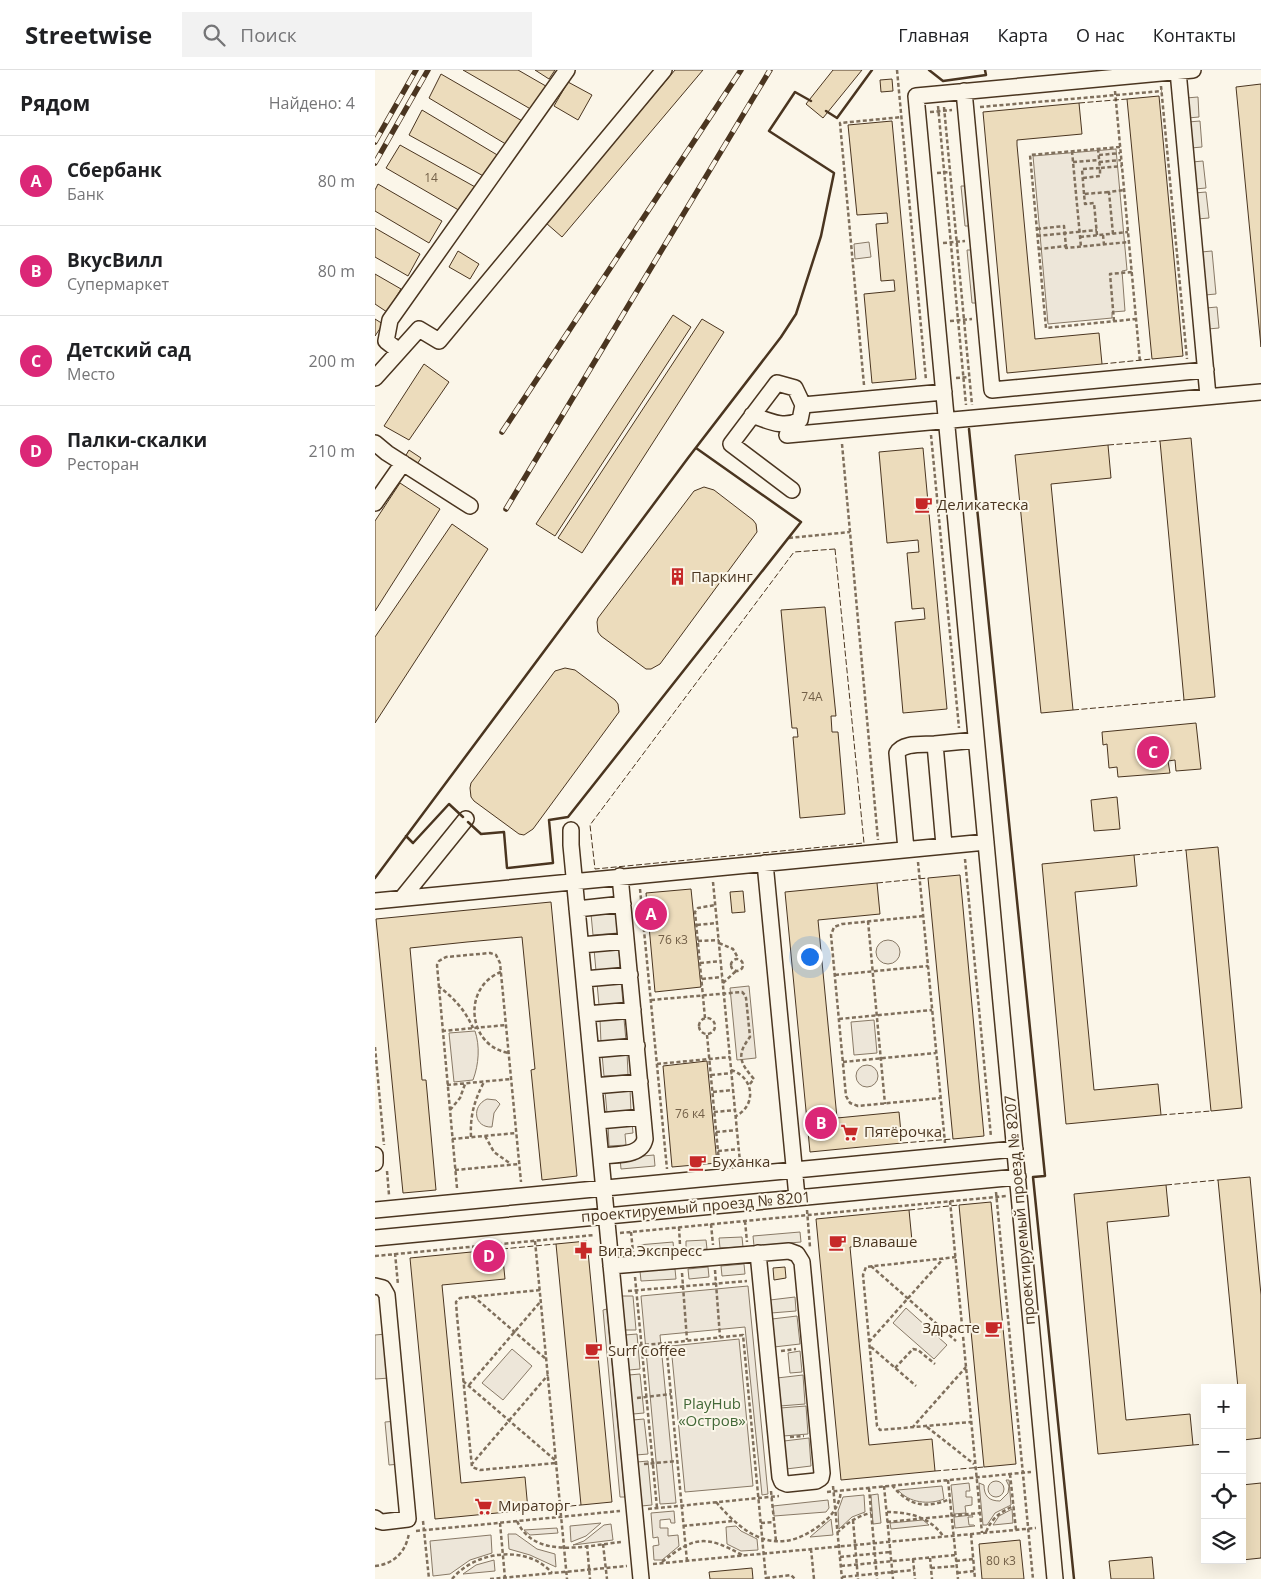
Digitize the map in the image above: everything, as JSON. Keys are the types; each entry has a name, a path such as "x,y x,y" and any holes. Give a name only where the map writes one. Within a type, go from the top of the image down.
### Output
{"street":[{"path":"399,351 386,341 390,320 567,70"},
{"path":"375,378 419,330 439,341 664,70"},
{"path":"940,93 1185,71 1179,89 1208,396"},
{"path":"964,91 992,390 1205,370"},
{"name":"проектируемый проезд № 8207","path":"940,93 917,96 918,113 1055,1579"},
{"path":"752,415 775,423 791,425 800,420 803,405 795,388 777,383 752,415 731,444 792,490"},
{"path":"803,405 944,392"},
{"path":"787,435 1261,392"},
{"path":"375,443 387,454 470,506"},
{"path":"375,503 403,463"},
{"path":"906,849 897,754 900,748 976,740"},
{"path":"935,744 944,845"},
{"path":"403,897 466,820"},
{"path":"571,830 570,837 641,1572"},
{"path":"375,900 620,876 639,882 713,874 765,863 986,842"},
{"path":"765,863 797,1197"},
{"path":"601,1156 631,1153 640,1149 645,1139 620,876"},
{"path":"577,908 623,904"},
{"path":"581,945 627,941"},
{"path":"584,979 630,975"},
{"path":"587,1014 633,1010"},
{"path":"591,1050 637,1046"},
{"path":"594,1086 640,1082"},
{"path":"597,1121 643,1117"},
{"path":"375,1210 1015,1149"},
{"name":"проектируемый проезд № 8201","path":"375,1238 1017,1177"},
{"path":"611,1266 789,1250 800,1258 802,1262 819,1434 822,1476 816,1481 787,1484 781,1480 758,1253"},
{"path":"375,1286 383,1288 387,1295 409,1519 383,1522 375,1518"}],"path":[{"path":"1160,73 1188,372"},
{"path":"1113,77 1141,376"},
{"path":"918,113 1179,89"},
{"path":"940,93 944,111 957,241 970,418"},
{"path":"940,93 939,111 958,320 970,418"},
{"path":"865,399 839,123 902,117"},
{"path":"1120,147 1030,155 1037,236 1046,328 1136,320"},
{"path":"1083,178 1101,176 1098,149"},
{"path":"1072,151 1081,247"},
{"path":"1099,155 1121,153"},
{"path":"1073,162 1121,160"},
{"path":"1073,170 1122,166"},
{"path":"1082,169 1085,204"},
{"path":"1075,189 1084,188"},
{"path":"1085,194 1124,190"},
{"path":"1109,192 1113,234"},
{"path":"1077,204 1094,203 1097,235"},
{"path":"1037,229 1064,226 1066,246"},
{"path":"1037,236 1097,230"},
{"path":"1080,237 1128,232"},
{"path":"1103,235 1104,244"},
{"path":"914,245 978,239"},
{"path":"1039,249 1129,242"},
{"path":"1114,322 1110,274 1132,272"},
{"path":"921,323 985,317"},
{"path":"840,430 879,852"},
{"path":"789,538 850,532"},
{"path":"965,857 993,1151"},
{"path":"704,882 713,874"},
{"path":"713,874 741,1175"},
{"path":"919,879 945,1140"},
{"path":"639,882 649,887"},
{"path":"639,882 668,1182"},
{"path":"705,1018 695,912 697,908 715,905"},
{"path":"923,916 838,924 832,930 846,1096 850,1103 858,1106 941,1098"},
{"path":"868,921 885,1104"},
{"path":"697,925 717,923"},
{"path":"698,941 719,942 733,949 738,958 743,961 741,970 736,971 723,983"},
{"path":"458,1202 438,986 437,965 439,961 446,957 494,954 499,958 523,1196"},
{"path":"736,971 732,969 731,964 732,960 738,958"},
{"path":"700,963 721,961"},
{"path":"835,974 928,966"},
{"path":"475,1028 473,1008 477,995 484,983 495,974 501,972"},
{"path":"702,979 722,976"},
{"path":"438,986 461,1007 475,1028 490,1045 502,1052 509,1053"},
{"path":"651,1000 742,992 745,995 750,1037 743,1047 741,1062 754,1079 749,1085"},
{"path":"839,1019 932,1010"},
{"path":"705,1018 710,1019 715,1025 714,1030 707,1034 699,1030 699,1024 705,1018"},
{"path":"442,1031 506,1025"},
{"path":"707,1034 721,1177"},
{"path":"375,1047 380,1160 390,1208"},
{"path":"843,1062 936,1053"},
{"path":"657,1064 730,1057"},
{"path":"711,1075 731,1072 740,1074 749,1085 750,1099 748,1106 736,1116"},
{"path":"447,1086 511,1079"},
{"path":"471,1137 473,1107 484,1082"},
{"path":"449,1110 460,1098 465,1084"},
{"path":"713,1092 733,1090"},
{"path":"715,1112 735,1110"},
{"path":"716,1132 737,1130"},
{"path":"452,1139 517,1132"},
{"path":"484,1136 494,1152 513,1164"},
{"path":"718,1151 739,1149"},
{"path":"455,1170 519,1164"},
{"path":"995,1179 1033,1579"},
{"path":"375,1256 1019,1195"},
{"path":"950,1201 982,1533"},
{"path":"711,1224 720,1337"},
{"path":"679,1227 687,1340"},
{"path":"631,1232 657,1508"},
{"path":"535,1241 567,1579"},
{"path":"956,1257 870,1265 866,1267 863,1275 869,1344 878,1428 882,1430 971,1422"},
{"path":"869,1344 943,1258"},
{"path":"870,1265 956,1341"},
{"path":"614,1293 761,1279"},
{"path":"540,1290 473,1296 460,1298 456,1302 463,1381 471,1465 474,1469 480,1470 556,1462"},
{"path":"473,1296 547,1359"},
{"path":"468,1385 541,1300"},
{"path":"619,1347 743,1335 766,1578 791,1575 795,1579"},
{"path":"666,1343 687,1561"},
{"path":"869,1344 915,1386"},
{"path":"767,1352 810,1348"},
{"path":"895,1368 913,1348 935,1364"},
{"path":"913,1428 966,1367"},
{"path":"471,1465 548,1375"},
{"path":"463,1381 556,1462"},
{"path":"624,1399 671,1394"},
{"path":"926,1426 975,1464"},
{"path":"776,1438 819,1434"},
{"path":"630,1466 677,1461"},
{"path":"825,1492 1045,1471"},
{"path":"1010,1474 1016,1530"},
{"path":"949,1480 958,1579"},
{"path":"884,1486 893,1579"},
{"path":"892,1486 901,1497 911,1502 920,1504 941,1503 950,1499"},
{"path":"869,1488 877,1579"},
{"path":"716,1502 740,1528 763,1539 790,1541 808,1534 823,1523 835,1510 841,1490"},
{"path":"833,1491 842,1578 914,1570"},
{"path":"401,1532 780,1496"},
{"path":"986,1532 996,1515 1014,1506"},
{"path":"887,1512 907,1513 923,1518 943,1536"},
{"path":"837,1534 853,1520 871,1513"},
{"path":"887,1522 980,1513"},
{"path":"853,1520 858,1577"},
{"path":"517,1521 521,1530 533,1540 551,1547 623,1542"},
{"path":"683,1526 733,1521"},
{"path":"761,1523 774,1522"},
{"path":"500,1523 505,1578"},
{"path":"661,1563 1049,1526"},
{"path":"375,1566 389,1562 397,1557 405,1547 410,1531"},
{"path":"971,1534 975,1579"},
{"path":"490,1579 606,1568 641,1572 661,1563 685,1545 694,1542 718,1543 743,1555"},
{"path":"603,1544 607,1579"},
{"path":"587,1545 590,1579"},
{"path":"811,1549 814,1579"},
{"path":"840,1557 890,1552"},
{"path":"452,1579 469,1564 484,1558 503,1554 517,1555 532,1560 548,1568 552,1573"},
{"path":"841,1566 955,1555"},
{"path":"930,1558 932,1579"},
{"path":"913,1559 915,1579"},
{"path":"956,1561 973,1559"},
{"path":"931,1568 957,1566"},
{"path":"957,1573 974,1571"}],"green space":[{"path":"1116,149 1127,270 1122,271 1125,311 1112,312 1112,318 1048,324 1033,156"},
{"path":"869,242 871,257 855,259 854,244"},
{"path":"888,940 896,944 900,952 896,960 888,964 880,960 876,952 880,944"},
{"path":"749,986 756,1058 737,1060 730,988"},
{"path":"874,1020 877,1053 854,1055 851,1022"},
{"path":"475,1031 478,1055 477,1068 473,1080 454,1082 449,1033"},
{"path":"863,1065 871,1065 878,1072 878,1080 871,1087 863,1087 856,1080 856,1072"},
{"path":"487,1099 496,1100 500,1104 494,1113 492,1127 481,1124 477,1116 479,1106"},
{"path":"748,1286 768,1494 762,1495 745,1327 660,1335 676,1503 660,1504 641,1296"},
{"path":"906,1308 947,1345 934,1359 893,1323"},
{"path":"607,1309 625,1497 620,1497 603,1310"},
{"name":"PlayHub «Остров»","path":"739,1339 753,1486 685,1492 671,1346"},
{"path":"512,1349 532,1366 503,1400 482,1383"},
{"path":"1006,1480 1009,1480 1011,1505 995,1513 987,1525 983,1525 979,1483 984,1485 988,1497 1000,1501 1008,1493 1009,1486"},
{"path":"996,1481 1002,1483 1004,1489 1002,1495 996,1497 990,1495 988,1489 990,1483"},
{"path":"969,1483 970,1491 966,1491 966,1497 972,1497 972,1505 965,1506 966,1513 954,1514 951,1485"},
{"path":"942,1486 944,1499 932,1502 913,1500 898,1490"},
{"path":"878,1494 881,1523 873,1524 871,1495"},
{"path":"864,1495 865,1512 852,1517 839,1529 838,1511 843,1497"},
{"path":"828,1500 829,1508 826,1512 774,1516 773,1506"},
{"path":"1012,1509 1013,1523 993,1525 999,1516"},
{"path":"674,1511 675,1523 671,1523 670,1519 660,1520 660,1528 668,1528 668,1536 678,1535 679,1546 662,1560 654,1560 653,1546 659,1545 658,1537 653,1538 651,1513"},
{"path":"972,1515 973,1517 968,1517 969,1525 975,1526 955,1528 954,1517"},
{"path":"831,1519 833,1535 810,1537"},
{"path":"923,1520 929,1525 891,1529 890,1523"},
{"path":"601,1523 586,1536 571,1542 570,1526"},
{"path":"611,1524 613,1540 573,1545 584,1541 604,1525"},
{"path":"736,1526 741,1531 757,1539 758,1550 741,1551 727,1544 726,1527"},
{"path":"557,1528 558,1533 530,1535 524,1530"},
{"path":"508,1534 516,1534 537,1549 555,1554 556,1567 530,1555 509,1549"},
{"path":"491,1535 492,1553 470,1560 450,1574 433,1576 430,1541"},
{"path":"494,1560 495,1571 463,1574 476,1565"}],"shaded area":[{"path":"1198,97 1199,117 1188,118 1186,98"},
{"path":"1200,121 1202,147 1191,148 1188,122"},
{"path":"1203,161 1206,188 1195,189 1192,162"},
{"path":"961,186 966,186 970,226 965,226"},
{"path":"1206,192 1209,218 1197,219 1195,193"},
{"path":"967,250 972,250 977,303 972,303"},
{"path":"1212,251 1216,294 1205,295 1201,252"},
{"path":"1217,307 1219,328 1208,329 1206,308"},
{"path":"616,912 618,933 593,935 591,914"},
{"path":"619,947 620,969 596,971 594,949"},
{"path":"621,981 623,1003 599,1005 597,983"},
{"path":"624,1019 626,1041 601,1043 600,1020"},
{"path":"627,1052 628,1075 604,1076 602,1054"},
{"path":"630,1089 631,1111 607,1113 605,1091"},
{"path":"632,1122 633,1133 625,1134 626,1145 609,1146 608,1124"},
{"path":"654,1155 655,1166 621,1169 620,1158"},
{"path":"800,1232 801,1242 754,1246 753,1236"},
{"path":"742,1237 743,1247 720,1248 719,1238"},
{"path":"706,1240 707,1249 686,1251 686,1241"},
{"path":"673,1242 674,1252 639,1255 638,1245"},
{"path":"744,1264 745,1274 722,1276 721,1266"},
{"path":"708,1267 709,1277 689,1279 688,1269"},
{"path":"675,1269 676,1279 641,1281 640,1271"},
{"path":"622,1296 633,1296 636,1330 625,1330"},
{"path":"795,1297 796,1311 771,1313 770,1300"},
{"path":"797,1316 800,1344 774,1347 772,1319"},
{"path":"386,1334 390,1378 375,1379 375,1335"},
{"path":"637,1334 640,1369 629,1370 625,1335"},
{"path":"800,1351 802,1372 790,1373 788,1353"},
{"path":"640,1374 644,1413 633,1414 629,1375"},
{"path":"803,1375 805,1404 780,1406 777,1378"},
{"path":"806,1406 808,1434 783,1436 780,1408"},
{"path":"644,1419 648,1454 636,1455 633,1420"},
{"path":"397,1421 400,1464 389,1465 385,1422"},
{"path":"809,1438 811,1466 786,1469 784,1441"},
{"path":"648,1461 652,1505 641,1506 637,1462"}],"building":[{"path":"463,70 518,70 551,89 534,111"},
{"path":"535,70 555,70 549,79"},
{"path":"675,70 703,70 562,237 546,223"},
{"path":"833,70 862,70 823,118 806,104"},
{"path":"441,74 524,122 509,146 429,98"},
{"path":"892,79 893,91 881,92 880,80"},
{"path":"568,82 592,95 578,120 554,106"},
{"path":"1261,84 1261,347 1236,87"},
{"path":"1159,96 1183,356 1152,359 1127,99"},
{"path":"1079,103 1082,134 1017,140 1017,145 1035,339 1099,333 1102,364 1007,373 983,112"},
{"path":"422,110 499,156 487,178 409,135"},
{"path":"892,121 916,379 872,383 864,294 895,291 894,280 881,281 876,224 888,223 887,213 857,215 848,125"},
{"path":"400,145 477,188 462,212 386,168"},
{"path":"378,184 442,221 429,243 375,211 375,190"},
{"path":"375,228 420,254 408,276 375,257"},
{"path":"458,251 479,264 470,279 449,267"},
{"path":"375,274 401,289 387,312 375,304"},
{"path":"673,315 691,327 555,536 536,524"},
{"path":"375,319 383,324 375,336"},
{"path":"702,319 724,332 582,553 558,538"},
{"path":"424,364 449,382 409,440 384,426"},
{"path":"1191,438 1215,697 1184,700 1160,441"},
{"path":"1108,445 1111,478 1051,484 1073,710 1041,713 1015,455"},
{"path":"923,448 947,709 903,713 895,622 925,619 924,608 912,609 907,553 919,552 918,540 887,543 879,452"},
{"path":"409,450 421,458 414,469 402,462"},
{"path":"400,483 440,509 375,611 375,521"},
{"name":"Паркинг","path":"704,487 714,490 753,520 756,524 757,532 660,664 651,669 646,669 601,636 598,632 598,618 694,491"},
{"path":"452,524 488,549 375,723 375,637"},
{"path":"825,607 836,716 831,716 832,732 838,732 845,814 800,818 793,737 798,737 797,728 792,728 781,610"},
{"path":"565,668 575,670 615,700 618,704 619,712 533,829 524,835 519,834 474,801 471,797 471,783 555,671"},
{"path":"1196,723 1201,769 1176,771 1175,760 1168,761 1170,773 1118,777 1117,767 1109,768 1107,744 1103,745 1102,732"},
{"path":"1117,797 1120,829 1094,831 1091,800"},
{"path":"1218,847 1242,1108 1211,1111 1186,850"},
{"path":"1134,855 1137,886 1075,892 1094,1090 1158,1084 1161,1115 1066,1124 1042,864"},
{"path":"960,875 984,1136 953,1139 928,878"},
{"path":"877,883 880,914 818,920 837,1118 899,1112 902,1143 810,1152 785,892"},
{"path":"691,889 701,987 655,992 646,893"},
{"path":"743,891 745,912 732,913 730,892"},
{"path":"551,902 577,1176 542,1180 531,1070 535,1069 522,937 467,942 410,948 422,1080 426,1080 436,1190 403,1193 376,919"},
{"path":"707,1061 717,1163 672,1167 663,1066"},
{"path":"1250,1177 1261,1295 1261,1438 1246,1440 1246,1384 1238,1384 1218,1180"},
{"path":"1166,1185 1169,1216 1107,1222 1126,1420 1190,1414 1193,1445 1098,1454 1074,1194"},
{"path":"991,1202 1016,1464 984,1467 959,1205"},
{"path":"909,1210 912,1241 850,1247 869,1445 932,1439 935,1471 841,1480 816,1219"},
{"path":"587,1241 612,1502 581,1505 556,1244"},
{"path":"502,1249 505,1279 442,1285 461,1483 525,1477 528,1510 435,1519 410,1258"},
{"path":"785,1267 786,1278 774,1280 773,1268"},
{"path":"1261,1483 1261,1558 1246,1560 1246,1519 1246,1485"},
{"path":"1020,1540 1024,1579 982,1579 979,1544"},
{"path":"1152,1557 1154,1579 1111,1579 1109,1561"},
{"path":"752,1568 753,1579 710,1579 709,1572"}],"railway":[{"path":"375,142 416,70"},
{"path":"375,163 428,70"},
{"path":"502,432 741,70"},
{"path":"506,509 770,70"}],"fence":[{"path":"1079,103 1127,99"},
{"path":"1102,364 1152,359"},
{"path":"1108,445 1160,441"},
{"path":"835,549 864,843 595,869 590,825 794,552 835,549"},
{"path":"1073,710 1184,700"},
{"path":"1134,855 1186,850"},
{"path":"877,883 928,878"},
{"path":"1161,1115 1211,1111"},
{"path":"902,1143 953,1139"},
{"path":"1166,1185 1218,1180"},
{"path":"909,1210 959,1205"},
{"path":"502,1249 556,1244"},
{"path":"1193,1445 1201,1444"},
{"path":"935,1471 984,1467"},
{"path":"528,1510 581,1505"}],"wall":[{"path":"826,111 837,118 872,70"},
{"path":"929,70 943,81 986,75 985,70"},
{"path":"375,878 688,458 781,337 796,314 821,236 834,173 769,131 795,92 811,101"},
{"path":"969,429 1045,1176 1033,1177 1074,1579"},
{"path":"468,822 481,834 504,832 507,868 553,863 549,820 568,817 801,522 696,448"},
{"path":"406,836 413,843 449,804 463,817"}],"place":[{"name":"Деликатеска","path":"923,505"},
{"name":"Паркинг","path":"677,577"},
{"name":"Детский сад","path":"1153,752"},
{"name":"Сбербанк","path":"651,914"},
{"name":"ВкусВилл","path":"821,1123"},
{"name":"Пятёрочка","path":"850,1132"},
{"name":"Буханка","path":"698,1162"},
{"name":"Влаваше","path":"838,1242"},
{"name":"Вита Экспресс","path":"584,1251"},
{"name":"Палки-скалки","path":"489,1256"},
{"name":"Здрасте","path":"994,1328"},
{"name":"Surf Coffee","path":"594,1351"},
{"name":"Мираторг","path":"484,1506"}]}
